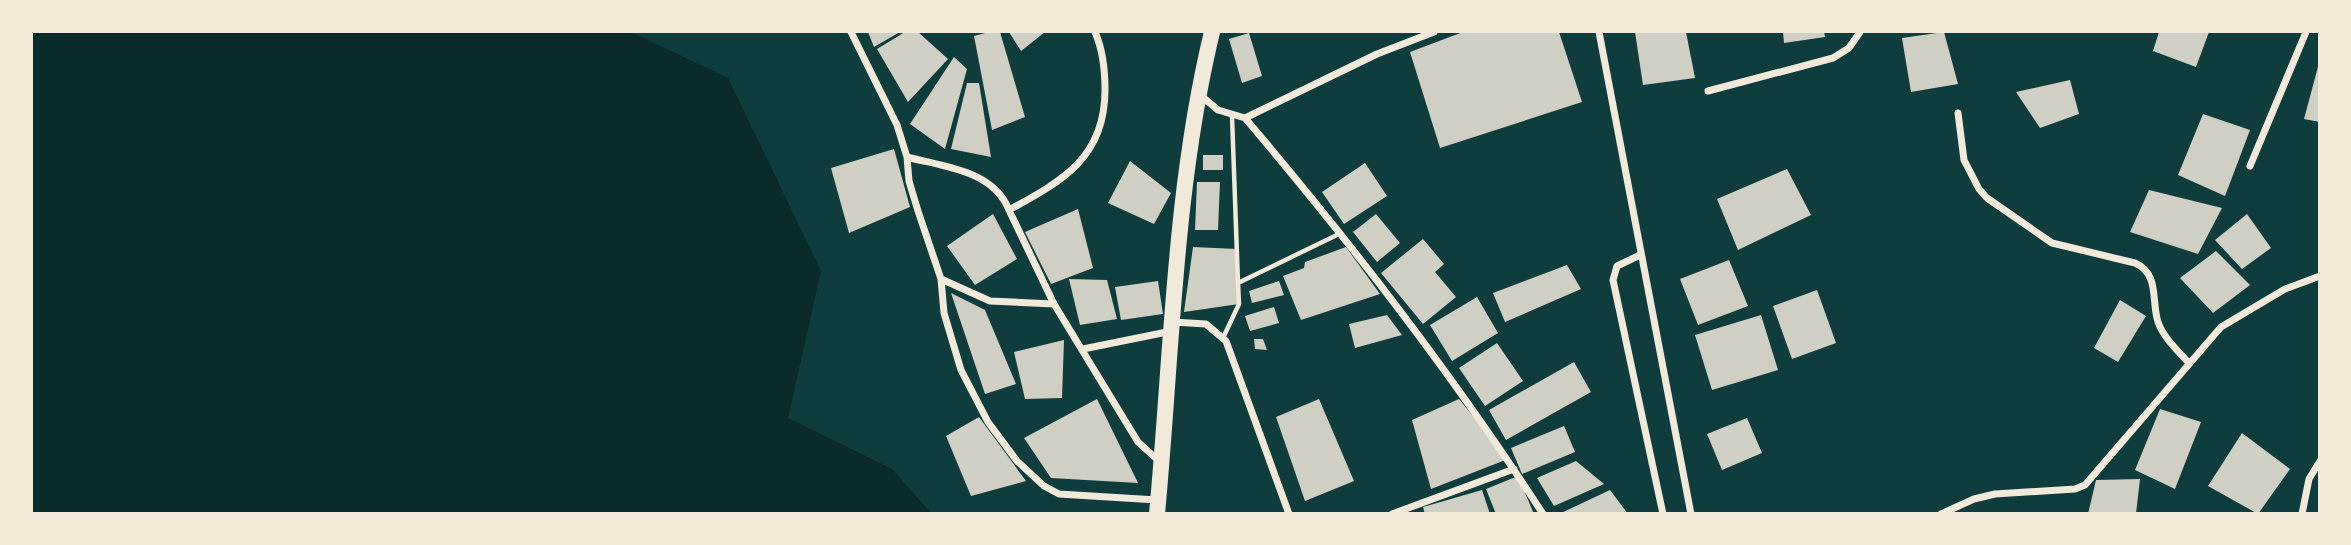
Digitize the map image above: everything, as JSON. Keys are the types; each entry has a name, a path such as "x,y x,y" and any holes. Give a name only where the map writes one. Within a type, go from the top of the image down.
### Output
{"main road":[{"path":"1157,507 1179,236 1209,33"}],"street":[{"path":"851,32 891,109 907,157 909,181 941,279 944,313 961,370 988,422 1017,461 1044,486 1059,494 1157,507"},
{"path":"1009,210 1038,194 1079,165 1093,147 1105,104 1102,59 1095,32"},
{"path":"1198,94 1218,110 1245,118 1377,54 1434,32"},
{"path":"1599,32 1691,513"},
{"path":"1708,91 1833,58 1849,48 1860,32"},
{"path":"2250,166 2306,32"},
{"path":"1958,113 1962,153 1979,189 2012,217 2052,243 2134,263 2145,269 2154,286 2159,324 2188,362"},
{"path":"1245,118 1340,233 1460,388 1544,513"},
{"path":"907,157 978,176 1000,193 1054,304 1138,442 1160,462"},
{"path":"1640,255 1617,266 1613,280 1663,513"},
{"path":"1941,513 1981,497 2075,489 2085,485 2188,362 2231,319 2285,289 2319,276"},
{"path":"941,279 990,300 1054,304"},
{"path":"1083,349 1173,326 1206,324 1223,338 1289,513"},
{"path":"2302,513 2307,486 2319,461"},
{"path":"1392,513 1514,469"}],"lane":[{"path":"1223,338 1239,304 1233,116"},
{"path":"1238,283 1340,233"}],"water":[{"path":"32,32 631,32 728,78 821,271 788,418 892,469 931,513 32,513"}],"building":[{"path":"868,32 900,32 874,47"},
{"path":"905,32 918,32 948,59 908,102 877,49"},
{"path":"1000,32 1025,117 992,130 974,36"},
{"path":"1009,32 1045,32 1021,51"},
{"path":"1463,32 1559,32 1582,102 1440,148 1410,52"},
{"path":"1635,32 1686,32 1695,78 1643,85"},
{"path":"1783,32 1824,32 1825,37 1784,43"},
{"path":"1944,32 1958,84 1911,92 1902,38"},
{"path":"2159,32 2209,32 2196,67 2153,51"},
{"path":"1249,33 1262,76 1242,83 1229,39"},
{"path":"954,57 967,69 945,149 910,124"},
{"path":"2320,63 2320,122 2304,119"},
{"path":"2070,80 2079,114 2040,128 2016,92"},
{"path":"967,83 979,83 991,157 951,149"},
{"path":"2203,114 2250,130 2225,196 2178,175"},
{"path":"894,149 910,207 849,233 831,168"},
{"path":"1203,155 1223,155 1223,170 1203,170"},
{"path":"1130,161 1171,193 1154,224 1108,203"},
{"path":"1365,163 1387,196 1344,224 1322,192"},
{"path":"1787,169 1811,215 1738,250 1717,199"},
{"path":"1197,182 1220,182 1218,230 1195,230"},
{"path":"2149,190 2222,208 2198,254 2130,232"},
{"path":"1078,209 1093,268 1051,284 1025,232"},
{"path":"993,214 1017,259 975,285 947,246"},
{"path":"1376,214 1400,243 1377,262 1353,232"},
{"path":"2247,214 2271,248 2242,269 2215,240"},
{"path":"1423,239 1444,264 1435,272 1456,297 1423,324 1381,273"},
{"path":"1193,247 1237,249 1239,304 1184,312"},
{"path":"1346,247 1380,294 1301,320 1283,276 1304,268 1305,262"},
{"path":"2216,251 2250,285 2213,313 2180,278"},
{"path":"1729,260 1748,306 1698,325 1680,279"},
{"path":"1567,265 1581,289 1505,322 1493,293"},
{"path":"1069,279 1107,280 1117,319 1080,325"},
{"path":"1158,281 1163,314 1121,320 1115,287"},
{"path":"1279,281 1284,295 1252,303 1249,291"},
{"path":"1817,290 1836,343 1792,359 1773,306"},
{"path":"951,293 985,310 1016,384 985,394"},
{"path":"1477,297 1498,333 1452,361 1430,325"},
{"path":"2120,300 2146,316 2118,362 2094,348"},
{"path":"1274,307 1279,323 1250,331 1245,316"},
{"path":"1387,315 1402,335 1355,348 1349,324"},
{"path":"1761,315 1778,370 1712,390 1695,335"},
{"path":"1254,339 1263,339 1267,350 1255,349"},
{"path":"1064,340 1062,398 1025,399 1014,352"},
{"path":"1497,343 1523,381 1485,406 1459,368"},
{"path":"1574,362 1591,392 1506,440 1489,410"},
{"path":"1097,399 1138,483 1051,478 1024,438"},
{"path":"1319,399 1354,481 1305,501 1276,417"},
{"path":"1459,399 1508,459 1431,489 1412,420"},
{"path":"2160,409 2201,422 2175,489 2135,470"},
{"path":"979,417 1026,481 971,496 946,436"},
{"path":"1747,418 1762,453 1722,470 1707,434"},
{"path":"1564,426 1575,452 1522,474 1511,448"},
{"path":"2242,433 2290,469 2258,514 2208,486"},
{"path":"1576,461 1604,484 1554,506 1537,478"},
{"path":"1518,476 1534,514 1496,514 1486,489"},
{"path":"2140,479 2136,514 2088,514 2096,480"},
{"path":"1482,490 1490,514 1425,514 1423,507"},
{"path":"1610,490 1628,514 1559,514"}]}
